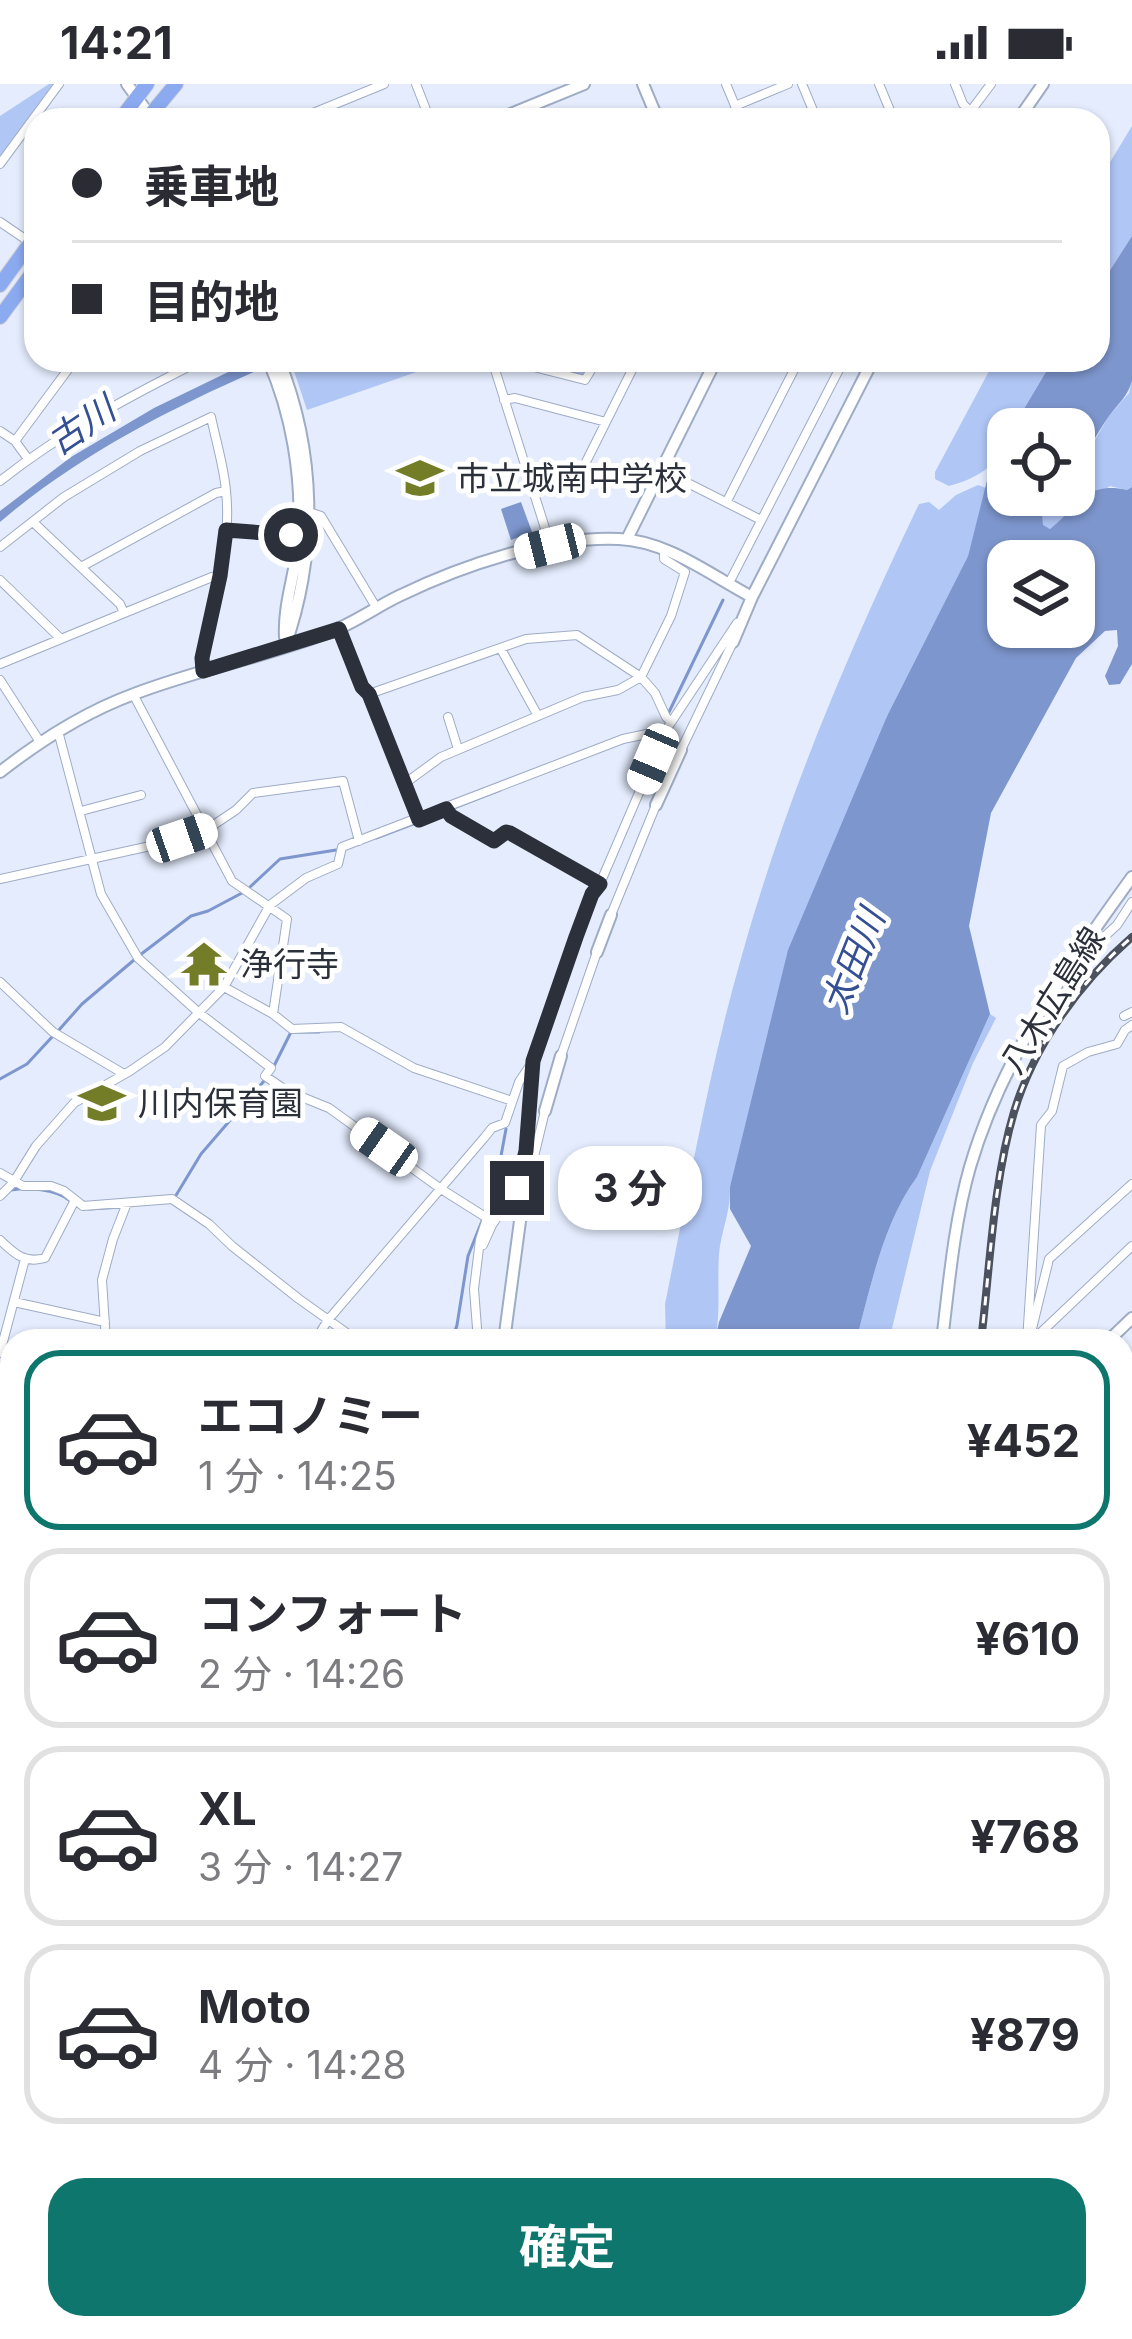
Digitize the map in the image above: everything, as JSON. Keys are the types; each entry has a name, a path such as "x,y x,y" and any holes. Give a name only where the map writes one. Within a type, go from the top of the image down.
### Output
{"highway":[{"path":"131,91 148,84"},
{"path":"156,108 176,84"},
{"path":"0,285 24,252"},
{"path":"0,317 24,284"}],"street":[{"path":"326,108 385,84"},
{"path":"525,108 584,84"},
{"path":"726,84 736,106 788,84"},
{"path":"971,108 991,84"},
{"path":"0,164 24,131"},
{"path":"15,442 66,372"},
{"path":"0,481 76,428 180,372"},
{"path":"278,372 298,473 299,535 284,620 286,646"},
{"path":"279,372 298,420 309,512 302,587 286,646"},
{"path":"496,372 550,546"},
{"path":"554,372 585,380 590,372"},
{"path":"584,471 632,372"},
{"path":"627,539 710,372"},
{"path":"727,502 793,372"},
{"path":"728,584 838,372"},
{"path":"506,1329 522,1206 545,1111 611,915 656,805 750,603 868,372"},
{"path":"504,400 514,398 606,422"},
{"path":"0,548 64,497 211,417 226,491 226,530 203,671"},
{"path":"0,430 28,459"},
{"path":"528,476 661,469 760,520"},
{"path":"81,567 226,491"},
{"path":"309,512 321,516 376,607"},
{"path":"33,522 124,613"},
{"path":"226,530 299,535"},
{"path":"0,772 58,731 133,694 339,629 454,572 550,546 595,538 627,539 664,548 728,584 750,603"},
{"path":"404,784 458,749 583,697 618,690 641,677 671,616 685,572 664,559 664,548"},
{"path":"0,664 220,576"},
{"path":"0,580 61,639"},
{"path":"322,1329 492,1129 505,1123 519,1082 533,1061 592,894 669,726 750,603"},
{"path":"339,629 419,820"},
{"path":"369,694 526,639 577,634 641,677 655,693 669,726"},
{"path":"501,650 538,717"},
{"path":"0,680 40,742"},
{"path":"133,694 232,881 287,921 273,1013"},
{"path":"448,717 458,749"},
{"path":"0,1196 74,1103 165,1047 224,987 270,905 306,878 338,864 342,847 669,726"},
{"path":"58,731 101,894 138,958 271,1068 265,1076 329,1108 487,1218 474,1289 477,1329"},
{"path":"0,879 206,830 253,794 343,781 359,842"},
{"path":"81,812 141,795"},
{"path":"446,809 494,841 510,833 600,884"},
{"name":"八木広島線","path":"944,1329 969,1171 998,1090 1027,1030 1132,877"},
{"path":"1064,973 1117,925 1132,902"},
{"path":"0,982 53,1032 124,1073"},
{"path":"224,987 292,1028 341,1027 414,1068 512,1101"},
{"path":"1030,1329 1041,1125 1052,1111 1063,1066 1117,1044 1132,1025"},
{"path":"477,1257 517,1188 526,1151 533,1061"},
{"path":"0,1173 13,1183 51,1186 83,1206 172,1199 341,1329"},
{"path":"1032,1329 1049,1259 1132,1184"},
{"path":"0,1240 19,1257 45,1258 75,1200"},
{"path":"105,1329 102,1280 127,1203"},
{"path":"1043,1329 1132,1246"},
{"path":"7,1329 25,1259"},
{"path":"14,1302 105,1322"},
{"path":"1038,1310 1043,1319 1054,1320"}],"shaded area":[{"path":"54,84 36,108 24,108 24,124 0,156 0,116"},
{"path":"1132,126 1132,236 1110,270 1110,162"},
{"path":"294,372 416,372 307,410"},
{"path":"989,372 1046,372 1024,408 987,408 987,467 949,486 935,479"},
{"path":"1132,381 1132,487 1110,486 1095,496 1095,440 1129,393"},
{"path":"978,485 986,488 968,556 888,714 730,1187 719,1254 716,1329 666,1329 665,1304 719,1041 759,897 799,782 919,504 929,502 939,510"},
{"path":"1042,516 1065,516 1050,529 1043,526"},
{"path":"990,1014 996,1018 930,1171 892,1329 859,1329 887,1235"}],"water":[{"path":"1132,236 1132,381 1125,396 1095,437 1095,408 1024,408 1046,372 1110,372 1110,270"},
{"path":"228,372 254,372 134,430 65,473 0,522 0,511 71,457 154,408"},
{"name":"太田川","path":"987,481 987,516 1042,516 1043,525 1050,529 1064,516 1095,516 1095,491 1132,487 1132,664 1120,684 1109,685 1105,676 1118,646 1117,630 1105,631 1095,640 1095,540 987,540 987,648 1087,648 1076,658 991,813 969,926 990,1014 887,1235 859,1329 718,1329 751,1246 730,1209 730,1187 788,950 888,714 968,556"},
{"path":"521,502 532,532 511,540 501,509"}],"waterway":[{"path":"669,712 723,600"},
{"path":"643,770 659,737"},
{"path":"451,809 500,790"},
{"path":"376,838 442,813"},
{"path":"250,887 280,859 336,850"},
{"path":"140,955 191,916 242,893"},
{"path":"58,1031 134,960"},
{"path":"273,1068 291,1032 319,1032"},
{"path":"0,1079 27,1064 52,1037"},
{"path":"175,1197 201,1154 264,1081"},
{"path":"485,1214 493,1199 506,1129"},
{"path":"11,1190 41,1190 69,1200"},
{"path":"89,1209 122,1207"},
{"path":"456,1329 468,1256 482,1221"}],"railway":[{"path":"982,1329 1001,1167 1023,1087 1061,1016 1132,937"}],"place":[{"name":"市立城南中学校","path":"420,478"},
{"name":"浄行寺","path":"204,964"},
{"name":"川内保育園","path":"102,1103"}],"route":[{"path":"291,535 226,530 203,671 339,629 419,820 446,809 494,841 510,833 600,884 592,894 533,1061 526,1151 517,1188"}],"water label":[{"name":"古川","path":"81,425"}]}
